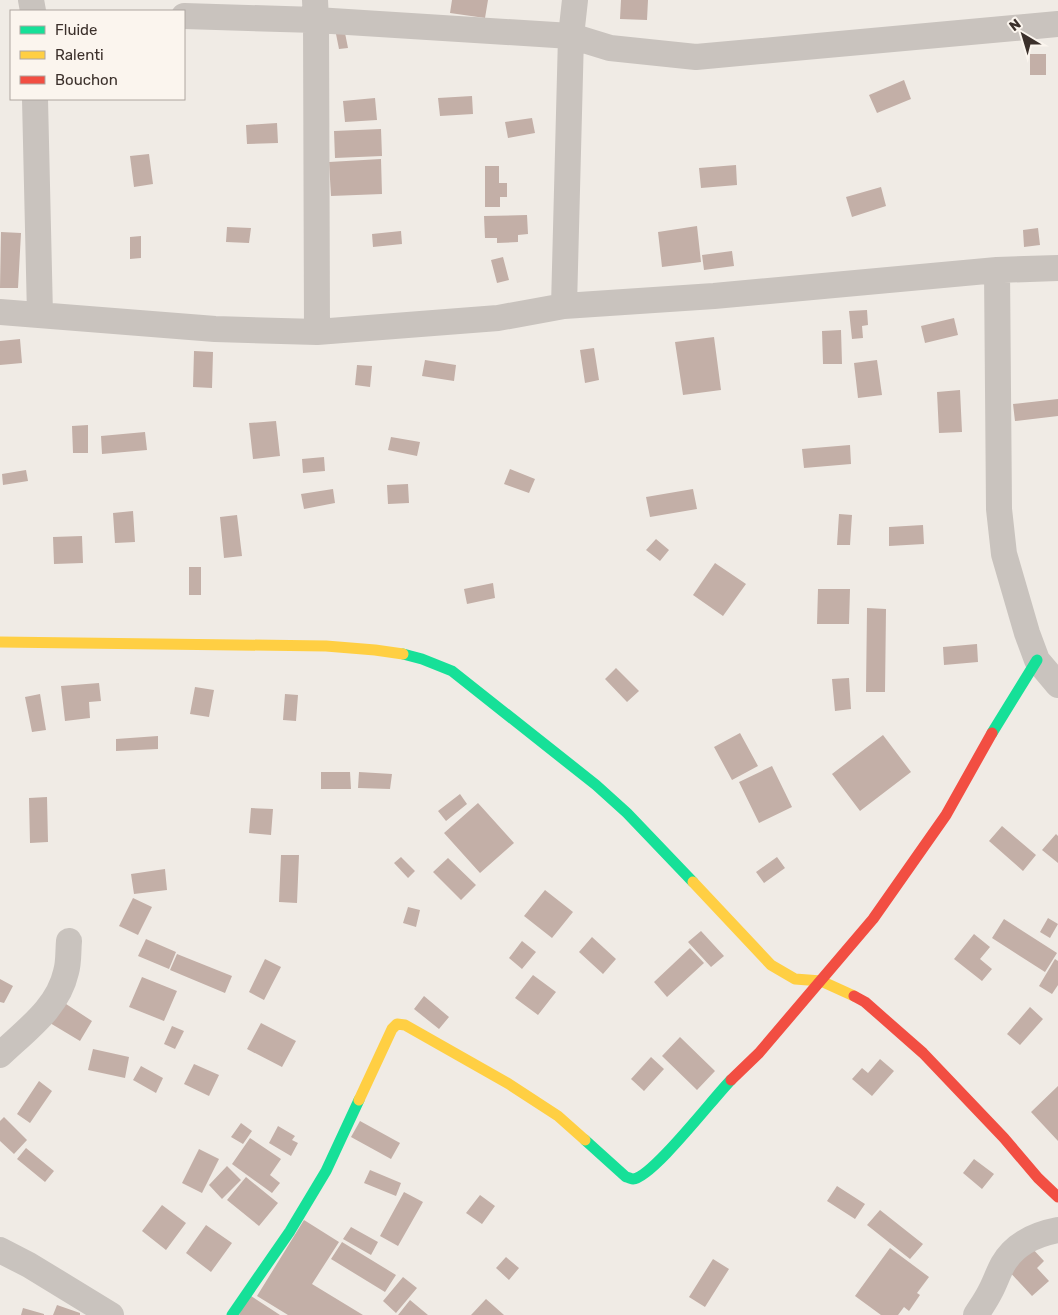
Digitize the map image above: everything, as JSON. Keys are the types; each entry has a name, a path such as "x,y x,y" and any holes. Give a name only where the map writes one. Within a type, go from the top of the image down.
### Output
{"street":[{"path":"564,306 571,36 575,0"},
{"path":"315,10 317,332"},
{"path":"185,16 315,10 571,36 610,48 696,57 1058,24"},
{"path":"36,100 40,315"},
{"path":"0,312 215,329 317,332 498,318 564,306 714,296 997,270 1058,268"},
{"path":"997,270 999,509 1004,554 1027,634 1037,660 1058,685"},
{"path":"0,642 326,646 384,651 411,655 436,662 452,671 596,785 627,813 771,965 795,979 821,981 865,1002 923,1053 1004,1138 1038,1178 1058,1197"},
{"path":"232,1315 290,1231 326,1171 392,1029 397,1024 405,1025 444,1046 558,1116 626,1177 632,1179 640,1177 648,1171 680,1139 721,1090 759,1053 874,919 946,815 994,729 1037,660"},
{"path":"0,1055 49,1009 59,992 67,971 69,941"},
{"path":"976,1315 990,1294 1004,1262 1012,1253 1023,1243 1040,1234 1058,1230"},
{"path":"0,1250 29,1265 112,1315"}],"building":[{"path":"452,0 488,0 485,18 450,13"},
{"path":"621,0 648,0 647,20 620,19"},
{"path":"345,33 348,48 339,49 336,34"},
{"path":"1030,54 1046,54 1046,75 1030,75"},
{"path":"904,80 911,99 877,113 869,95"},
{"path":"472,96 473,114 440,116 438,98"},
{"path":"375,98 377,120 345,122 343,101"},
{"path":"532,118 535,133 508,138 505,122"},
{"path":"277,123 278,143 247,144 246,125"},
{"path":"381,129 382,156 335,158 334,131"},
{"path":"149,154 153,184 134,187 130,156"},
{"path":"381,159 382,194 331,196 329,162"},
{"path":"736,165 737,185 701,188 699,168"},
{"path":"485,166 499,166 499,183 507,183 507,197 500,197 500,207 485,207"},
{"path":"881,187 886,206 852,217 846,197"},
{"path":"527,215 528,234 518,235 518,242 497,243 497,238 485,238 484,216"},
{"path":"697,226 701,262 662,267 658,232"},
{"path":"227,227 251,228 249,243 226,242"},
{"path":"1038,228 1040,245 1024,247 1023,230"},
{"path":"401,231 402,244 373,247 372,234"},
{"path":"1,232 21,233 18,288 0,288"},
{"path":"141,236 141,258 130,259 130,237"},
{"path":"732,251 734,266 704,270 702,255"},
{"path":"503,257 509,280 497,283 491,260"},
{"path":"867,310 868,325 862,326 863,338 852,339 849,311"},
{"path":"954,318 958,335 925,343 921,326"},
{"path":"841,330 842,364 823,364 822,331"},
{"path":"714,337 721,390 683,395 675,342"},
{"path":"20,339 22,363 0,365 0,341"},
{"path":"594,348 599,380 585,383 580,350"},
{"path":"194,351 213,352 212,388 193,387"},
{"path":"425,360 456,365 454,381 422,376"},
{"path":"877,360 882,395 858,398 854,363"},
{"path":"357,365 372,366 370,387 355,385"},
{"path":"960,390 962,432 939,433 937,392"},
{"path":"1058,399 1058,416 1015,421 1013,404"},
{"path":"276,421 280,456 253,459 249,423"},
{"path":"88,425 88,453 73,453 72,426"},
{"path":"145,432 147,450 102,454 101,436"},
{"path":"391,437 420,442 417,456 388,450"},
{"path":"850,445 851,464 804,468 802,449"},
{"path":"324,457 325,471 303,473 302,459"},
{"path":"510,469 535,479 529,493 504,484"},
{"path":"26,470 28,481 3,485 2,474"},
{"path":"408,484 409,503 388,504 387,485"},
{"path":"333,489 335,503 304,509 301,494"},
{"path":"693,489 697,509 650,517 646,497"},
{"path":"133,511 135,542 115,543 113,513"},
{"path":"839,514 852,515 850,545 837,545"},
{"path":"237,515 242,556 224,558 220,517"},
{"path":"923,525 924,544 889,546 889,527"},
{"path":"82,536 83,563 54,564 53,537"},
{"path":"656,539 669,550 660,561 646,550"},
{"path":"715,563 746,584 723,616 693,595"},
{"path":"189,567 201,567 201,595 189,595"},
{"path":"493,583 495,598 467,604 464,589"},
{"path":"818,589 850,589 849,624 817,624"},
{"path":"867,608 886,609 885,692 866,692"},
{"path":"977,644 978,662 944,665 943,647"},
{"path":"616,668 639,691 627,702 605,679"},
{"path":"849,678 851,709 835,711 832,679"},
{"path":"99,683 101,701 89,702 90,718 65,721 61,686"},
{"path":"195,687 214,690 209,717 190,714"},
{"path":"40,694 46,730 32,732 25,697"},
{"path":"285,694 298,695 296,721 283,720"},
{"path":"740,733 758,766 732,780 714,747"},
{"path":"883,735 911,772 860,811 832,774"},
{"path":"158,736 158,749 116,751 116,739"},
{"path":"772,766 792,807 759,823 739,782"},
{"path":"321,772 350,772 351,789 321,789"},
{"path":"359,772 392,774 390,789 358,788"},
{"path":"460,794 467,804 446,821 438,811"},
{"path":"47,797 48,842 30,843 29,798"},
{"path":"478,803 514,843 480,873 444,833"},
{"path":"251,808 273,809 271,835 249,833"},
{"path":"1002,826 1036,855 1023,871 989,841"},
{"path":"1056,834 1058,836 1058,863 1042,850"},
{"path":"281,855 299,855 297,903 279,902"},
{"path":"401,857 415,871 408,878 394,863"},
{"path":"777,857 785,868 764,883 756,872"},
{"path":"448,858 476,885 461,900 433,872"},
{"path":"165,869 167,890 134,894 131,874"},
{"path":"545,890 573,912 552,938 524,916"},
{"path":"133,898 152,907 138,935 119,926"},
{"path":"408,907 420,910 416,927 403,923"},
{"path":"1048,918 1058,924 1050,938 1040,932"},
{"path":"1004,919 1057,953 1045,972 992,938"},
{"path":"701,931 724,956 711,967 688,942"},
{"path":"974,934 990,947 980,959 992,969 982,981 954,959"},
{"path":"592,937 616,959 603,974 579,952"},
{"path":"146,939 176,952 169,969 138,956"},
{"path":"522,941 536,952 522,969 509,958"},
{"path":"690,948 704,963 667,997 654,982"},
{"path":"177,954 232,976 225,993 170,970"},
{"path":"265,959 281,967 264,1000 249,992"},
{"path":"1055,959 1058,961 1058,985 1052,994 1039,986"},
{"path":"533,975 556,992 538,1015 515,998"},
{"path":"142,977 177,991 164,1021 129,1007"},
{"path":"0,979 13,986 4,1003 0,1002"},
{"path":"424,996 449,1017 439,1029 414,1009"},
{"path":"63,1002 92,1021 80,1041 50,1023"},
{"path":"1030,1007 1043,1019 1020,1045 1007,1034"},
{"path":"261,1023 296,1041 282,1067 247,1049"},
{"path":"172,1026 184,1031 175,1049 164,1044"},
{"path":"680,1037 715,1071 697,1090 662,1056"},
{"path":"93,1049 129,1057 125,1078 88,1070"},
{"path":"651,1057 664,1069 644,1091 631,1079"},
{"path":"880,1059 894,1071 872,1096 852,1079 862,1068 868,1073"},
{"path":"194,1064 219,1075 209,1096 184,1084"},
{"path":"141,1066 163,1078 156,1093 133,1080"},
{"path":"39,1081 52,1091 30,1123 17,1114"},
{"path":"1058,1086 1058,1141 1031,1112"},
{"path":"4,1117 27,1140 14,1154 0,1141 0,1121"},
{"path":"360,1121 400,1143 391,1159 351,1137"},
{"path":"241,1123 252,1131 243,1144 231,1137"},
{"path":"278,1126 295,1136 292,1140 298,1143 291,1156 269,1143"},
{"path":"250,1138 281,1159 270,1175 280,1183 272,1193 232,1164"},
{"path":"26,1148 54,1171 45,1182 17,1159"},
{"path":"199,1149 219,1159 202,1193 182,1183"},
{"path":"974,1159 994,1174 982,1189 963,1173"},
{"path":"227,1166 241,1180 222,1199 209,1185"},
{"path":"370,1170 401,1183 396,1196 364,1183"},
{"path":"246,1177 278,1203 259,1226 227,1200"},
{"path":"837,1186 865,1204 855,1219 827,1201"},
{"path":"404,1192 423,1202 398,1246 380,1236"},
{"path":"480,1195 495,1206 482,1224 466,1213"},
{"path":"162,1205 186,1223 166,1250 142,1231"},
{"path":"880,1210 923,1244 910,1259 867,1225"},
{"path":"304,1220 339,1242 312,1284 363,1315 288,1315 257,1296"},
{"path":"206,1225 232,1243 211,1272 186,1253"},
{"path":"351,1227 378,1242 371,1255 343,1239"},
{"path":"342,1242 396,1275 385,1292 331,1259"},
{"path":"1030,1246 1044,1261 1037,1268 1049,1281 1032,1296 1007,1269"},
{"path":"890,1248 929,1277 917,1293 920,1295 909,1311 904,1307 898,1315 881,1315 855,1296"},
{"path":"506,1257 519,1268 509,1280 496,1268"},
{"path":"713,1259 729,1269 705,1307 689,1297"},
{"path":"403,1277 417,1288 396,1313 383,1301"},
{"path":"248,1294 280,1315 239,1315"},
{"path":"486,1299 504,1315 471,1315"},
{"path":"410,1300 428,1315 398,1315"},
{"path":"57,1305 80,1313 80,1315 53,1315"},
{"path":"23,1308 44,1314 44,1315 21,1315"}],"traffic: fast":[{"path":"403,654 422,659 452,671 596,785 627,813 693,882"},
{"path":"992,733 1037,660"},
{"path":"585,1140 626,1177 633,1179 654,1166 668,1152 731,1080"},
{"path":"232,1315 290,1231 326,1171 359,1100"}],"traffic: slow":[{"path":"0,642 326,646 403,654"},
{"path":"693,882 771,965 795,979 821,981 854,996"},
{"path":"359,1100 392,1029 397,1024 405,1025 509,1084 558,1116 585,1140"}],"traffic: jam":[{"path":"731,1080 759,1053 873,919 946,815 992,733"},
{"path":"854,996 865,1002 923,1053 1004,1138 1038,1178 1058,1197"}]}
